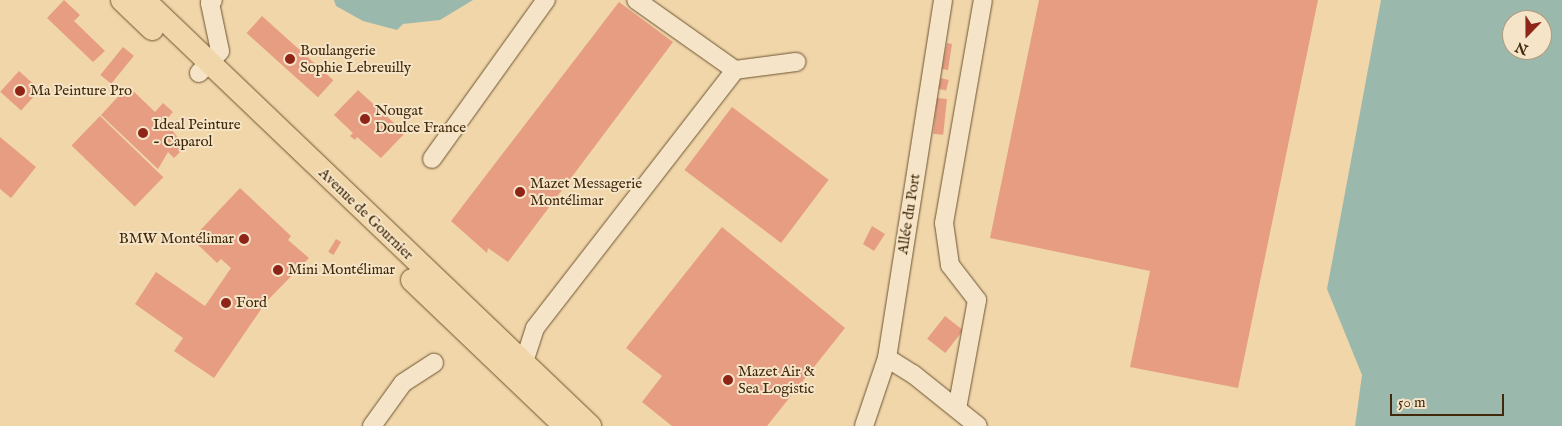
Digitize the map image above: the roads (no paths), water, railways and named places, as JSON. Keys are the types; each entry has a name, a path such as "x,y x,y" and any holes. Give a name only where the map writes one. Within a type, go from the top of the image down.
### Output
{"main road":[{"name":"Avenue de Gournier","path":"122,0 204,68 518,371 565,426"},
{"name":"Avenue de Gournier","path":"144,0 204,68"},
{"name":"Avenue de Gournier","path":"518,371 590,426"}],"street":[{"path":"204,68 220,50 210,3 213,0"},
{"path":"432,159 546,0"},
{"path":"636,0 735,70 796,62"},
{"name":"Allée du Port","path":"864,426 887,358 943,0"},
{"path":"958,409 977,300 950,265 944,223 983,0"},
{"path":"518,371 535,328 735,70"},
{"path":"887,358 958,409 978,426"},
{"path":"372,426 403,384 434,363"}],"place":[{"name":"Boulangerie Sophie Lebreuilly","path":"290,59"},
{"name":"Ma Peinture Pro","path":"20,91"},
{"name":"Nougat Doulce France","path":"365,119"},
{"name":"Ideal Peinture - Caparol","path":"143,133"},
{"name":"Mazet Messagerie Montélimar","path":"520,192"},
{"name":"BMW Montélimar","path":"244,239"},
{"name":"Mini Montélimar","path":"278,270"},
{"name":"Ford","path":"226,303"},
{"name":"Mazet Air & Sea Logistic","path":"728,380"}]}
